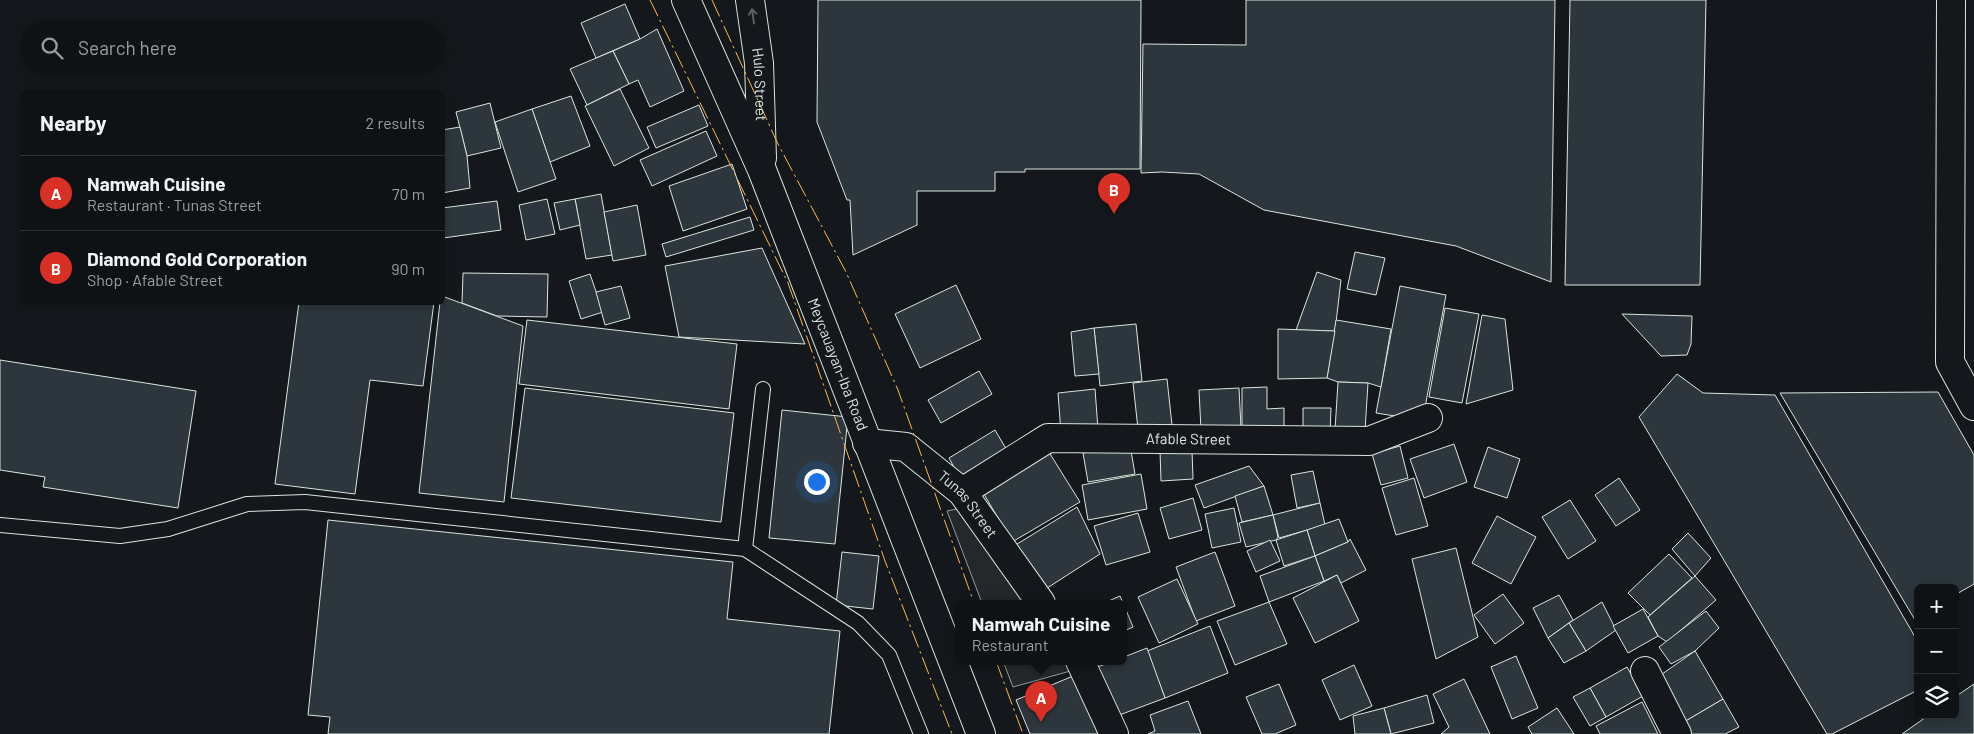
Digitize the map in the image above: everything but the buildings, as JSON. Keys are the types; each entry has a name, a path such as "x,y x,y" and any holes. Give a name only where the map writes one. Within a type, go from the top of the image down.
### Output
{"street":[{"name":"Meycauayan-Iba Road","path":"686,0 762,170 975,732"},
{"name":"Hulo Street","path":"750,0 758,63 762,170"},
{"path":"1950,0 1950,362 1974,406"},
{"name":"Afable Street","path":"962,492 1048,438 1369,441 1428,418"},
{"name":"Tunas Street","path":"867,443 906,447 962,492 1039,600"},
{"path":"1082,665 1114,734"},
{"path":"1645,671 1677,734"}],"lane":[{"path":"745,549 763,389"},
{"path":"0,525 120,536 168,529 247,504 305,502 745,549 858,623 889,655 921,734"}],"shaded area":[{"path":"957,509 1027,600 981,600 947,511"},
{"path":"1005,665 1072,665 1074,670 1013,687"}],"power":[{"path":"650,0 788,283 885,561 952,734"},
{"path":"712,0 777,142 846,272 898,390 973,600"},
{"path":"997,665 1023,734"}],"place":[{"name":"Diamond Gold Corporation","path":"1114,214"},
{"name":"Namwah Cuisine","path":"1041,722"}]}
